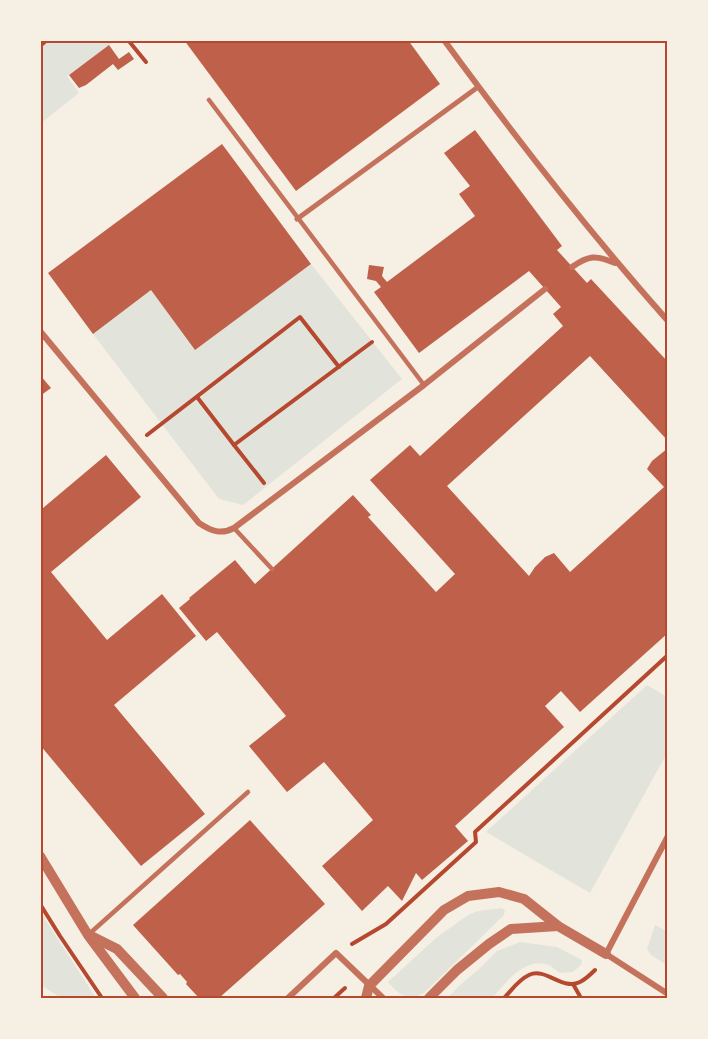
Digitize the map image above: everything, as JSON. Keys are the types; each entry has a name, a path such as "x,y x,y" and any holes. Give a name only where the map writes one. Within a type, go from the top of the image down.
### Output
{"street":[{"path":"444,40 616,263 668,321"},
{"path":"297,219 478,87"},
{"path":"572,267 590,257 601,257 616,263"},
{"path":"40,330 199,523 207,528 226,532 424,385 545,289"},
{"path":"606,954 668,836"},
{"path":"40,856 88,935 135,999"},
{"path":"366,999 369,986 444,910 468,896 499,892 524,899 558,926 668,994"},
{"path":"429,999 457,970 511,929 558,926"},
{"path":"88,935 117,949 163,999"},
{"path":"288,999 336,953 383,999"}],"lane":[{"path":"209,100 424,385"},
{"path":"234,528 272,569"},
{"path":"88,935 248,792"}],"path":[{"path":"40,46 47,40"},
{"path":"128,40 146,62"},
{"path":"135,445 300,317 339,367"},
{"path":"234,445 384,332"},
{"path":"197,397 275,497"},
{"path":"336,953 386,924 476,842 475,832 668,655"},
{"path":"40,904 102,999"},
{"path":"504,999 518,983 537,973 560,982 573,984 581,982 595,970 606,954"},
{"path":"573,984 581,999"}],"shaded area":[{"path":"41,41 115,41 67,76 79,93 41,123"},
{"path":"311,264 402,379 243,505 219,499 93,334 151,290 195,349"},
{"path":"647,685 667,697 667,753 590,893 486,832"},
{"path":"502,908 505,911 504,915 424,993 413,997 404,996 388,982 436,938 468,915 478,911"},
{"path":"41,913 96,998 61,998 41,985"},
{"path":"655,925 667,931 667,965 651,955 647,949"},
{"path":"520,942 557,947 582,960 581,965 573,972 560,973 548,965 531,965 516,973 492,998 447,998 497,951"}],"building":[{"path":"184,40 408,40 440,84 296,191"},
{"path":"109,45 119,59 129,52 134,59 118,70 113,64 79,88 69,75"},
{"path":"475,130 562,246 557,250 587,283 591,279 668,362 668,441 590,356 447,486 529,576 545,557 554,553 570,572 664,487 647,469 652,461 668,448 668,633 580,712 561,691 545,706 564,727 455,826 468,841 422,880 416,873 402,901 388,886 362,911 322,866 373,820 324,762 287,792 249,746 286,716 217,632 206,641 179,608 235,560 255,584 353,495 371,515 368,517 436,592 455,574 370,480 410,445 420,456 563,326 553,314 561,307 529,271 419,353 374,292 381,287 376,281 367,279 369,265 384,267 382,276 387,282 475,216 459,194 470,186 444,153"},
{"path":"222,144 311,264 195,350 151,290 93,334 48,273"},
{"path":"40,375 51,388 40,396"},
{"path":"106,455 141,497 51,572 107,640 162,594 196,636 114,705 205,814 141,866 40,745 40,695 43,693 40,690 40,506 43,508"},
{"path":"250,820 325,904 219,998 199,998 180,974 178,975 133,925"}]}
